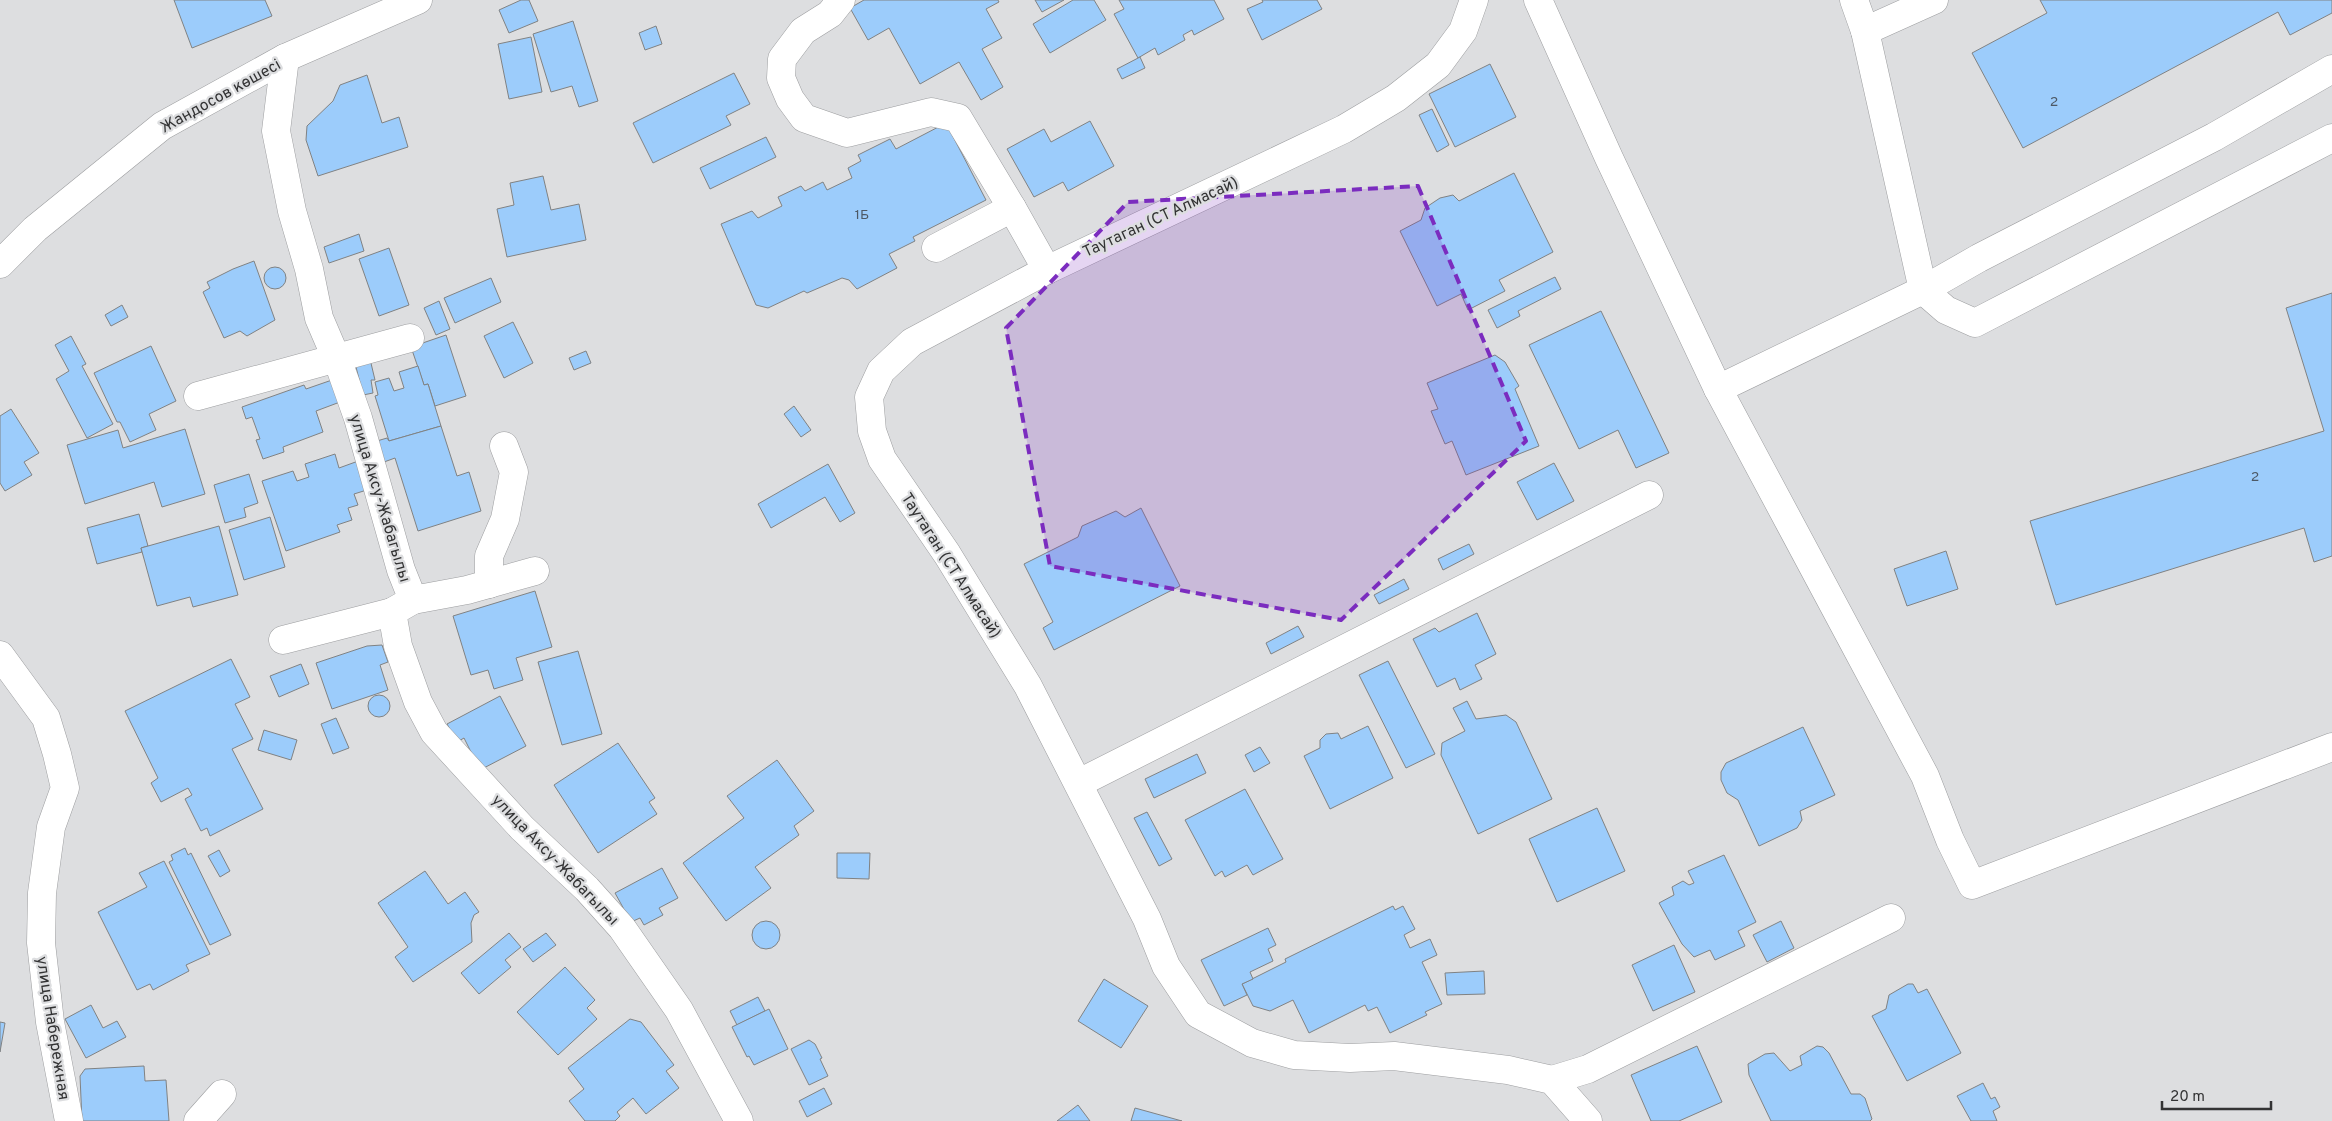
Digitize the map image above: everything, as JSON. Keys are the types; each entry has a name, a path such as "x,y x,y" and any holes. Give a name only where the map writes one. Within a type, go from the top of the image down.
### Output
{"street":[{"name":"Жандосов көшесі","path":"0,264 35,229 162,126 384,7 418,0"},
{"path":"841,0 830,14 803,31 782,59 781,78 790,99 804,118 847,133 932,112 958,118 1047,270"},
{"name":"Таутаган (СТ Алмасай)","path":"1474,0 1463,31 1438,65 1396,98 1344,128 1047,270 912,342 880,372 870,397 872,431 882,459 947,554 1028,686 1147,919 1166,966 1198,1014 1252,1043 1294,1055 1350,1058 1394,1056 1508,1070 1552,1080"},
{"path":"1538,0 1609,158 1718,389 1925,776 1950,840 1972,885 2332,747"},
{"path":"1854,0 1865,31 1923,290 1946,310 1975,323 2332,138"},
{"path":"1865,31 1934,0"},
{"name":"улица Аксу-Жабагылы","path":"286,58 276,131 292,211 309,269 319,318 358,418 401,570 402,606 398,646 418,702 434,732 522,828 587,889 622,928 679,1010 738,1121"},
{"path":"1718,389 1923,290 1979,258 2214,137 2332,69"},
{"path":"936,248 1012,208"},
{"path":"198,396 410,338"},
{"path":"489,584 490,556 505,519 514,472 504,446"},
{"path":"1079,783 1649,495"},
{"path":"283,640 535,571"},
{"name":"улица Набережная","path":"0,655 46,718 58,754 65,788 51,827 42,892 41,943 50,1022 69,1121"},
{"path":"1588,1121 1552,1080 1588,1069 1891,918"},
{"path":"198,1121 222,1094"}],"highlighted area":[{"path":"1418,186 1526,441 1341,620 1050,566 1006,328 1128,202"}],"building":[{"path":"174,0 265,0 272,16 192,48"},
{"path":"521,0 529,0 538,21 509,33 499,10"},
{"path":"864,0 998,0 999,2 986,9 1002,38 982,49 1003,87 981,100 959,62 920,84 889,28 868,40 850,8"},
{"path":"1035,0 1064,0 1042,12"},
{"path":"1073,0 1094,0 1106,20 1050,53 1033,24"},
{"path":"1119,0 1214,0 1224,19 1194,35 1192,30 1183,35 1185,40 1158,55 1155,48 1138,58 1114,14 1124,9"},
{"path":"1262,0 1317,0 1322,9 1262,40 1247,9 1263,2"},
{"path":"2040,0 2332,0 2332,13 2290,35 2278,12 2023,148 1972,53 2047,13"},
{"path":"573,21 598,101 579,107 572,86 551,92 533,34"},
{"path":"656,26 662,44 645,50 639,33"},
{"path":"531,37 542,92 509,99 498,44"},
{"path":"1140,57 1145,68 1122,79 1117,69"},
{"path":"1490,64 1516,117 1455,147 1429,94"},
{"path":"734,73 750,104 726,116 731,125 653,163 633,123"},
{"path":"367,75 382,123 399,117 408,147 318,176 306,140 307,126 333,101 340,85"},
{"path":"1432,109 1449,145 1437,152 1419,115"},
{"path":"1090,121 1114,166 1068,191 1063,182 1034,197 1007,149 1044,129 1051,142"},
{"path":"946,123 986,200 913,237 915,241 889,254 897,268 857,289 849,280 842,278 807,293 804,291 768,308 756,305 721,224 752,211 758,218 782,206 778,197 801,186 805,191 823,182 827,190 852,178 848,168 861,161 858,155 890,139 896,149"},
{"path":"766,137 776,157 710,189 700,168"},
{"path":"1514,173 1553,252 1499,280 1505,291 1468,310 1461,294 1437,306 1400,231 1421,220 1425,208 1440,198 1453,195 1459,201"},
{"path":"543,176 551,210 579,204 586,240 507,257 497,209 514,205 510,183"},
{"path":"359,234 364,251 329,263 324,247"},
{"path":"389,248 409,305 379,316 359,259"},
{"path":"254,261 275,320 247,336 240,331 224,338 203,292 210,288 207,282"},
{"path":"275,267 283,270 286,278 283,286 275,289 267,286 264,278 267,270"},
{"path":"1555,277 1561,289 1518,311 1520,316 1497,328 1488,310"},
{"path":"491,278 501,302 455,323 444,298"},
{"path":"2332,293 2332,556 2314,562 2304,528 2056,605 2030,521 2324,431 2286,308"},
{"path":"439,301 450,329 436,335 424,308"},
{"path":"122,305 128,317 111,326 105,315"},
{"path":"1601,311 1669,453 1636,468 1618,430 1579,449 1529,345"},
{"path":"513,322 533,363 504,378 484,336"},
{"path":"446,335 466,396 435,406 428,384 424,385 411,347"},
{"path":"71,336 86,364 82,366 113,424 87,438 56,379 69,371 55,345"},
{"path":"151,346 176,401 149,414 156,430 130,442 120,422 117,422 94,373"},
{"path":"586,351 591,363 574,370 569,358"},
{"path":"1495,355 1505,362 1519,386 1515,389 1539,446 1466,475 1452,441 1445,444 1431,411 1438,409 1427,383"},
{"path":"370,359 375,380 371,380 373,393 363,395 355,363"},
{"path":"418,366 424,385 428,384 441,426 389,441 375,396 378,395 375,382 389,378 394,391 404,388 399,372"},
{"path":"332,380 340,402 316,411 323,432 283,447 284,452 263,459 256,440 260,439 252,417 246,419 242,407 304,385 306,389"},
{"path":"794,406 811,430 801,437 784,414"},
{"path":"11,409 39,453 24,462 32,475 5,491 0,483 0,416"},
{"path":"441,426 457,476 469,472 481,511 418,531 395,458 384,462 377,441 387,438 389,441"},
{"path":"185,429 205,494 162,507 154,482 85,504 67,445 118,430 123,448"},
{"path":"335,454 339,468 361,460 370,489 354,494 358,505 348,508 352,520 337,525 340,532 286,551 262,481 293,471 297,481 309,477 305,464"},
{"path":"1554,463 1574,501 1537,520 1517,482"},
{"path":"828,464 855,513 840,522 825,497 771,528 758,504"},
{"path":"249,474 258,503 244,508 246,517 225,523 214,485"},
{"path":"1141,508 1180,586 1054,650 1043,628 1053,622 1024,564 1078,537 1082,526 1116,511 1125,517"},
{"path":"139,514 148,546 141,548 142,552 97,564 87,528"},
{"path":"270,517 285,567 244,580 229,530"},
{"path":"219,526 238,595 193,607 190,597 157,606 141,548"},
{"path":"1469,544 1474,554 1443,570 1438,559"},
{"path":"1946,551 1958,589 1907,606 1894,569"},
{"path":"1404,579 1409,589 1379,604 1374,595"},
{"path":"535,591 552,647 516,658 523,680 494,689 488,670 471,675 453,616"},
{"path":"1477,613 1496,654 1475,665 1482,679 1460,690 1455,678 1437,687 1413,639 1435,628 1439,632"},
{"path":"1298,626 1304,637 1271,654 1266,643"},
{"path":"382,645 388,662 380,665 388,690 332,709 316,663 367,646"},
{"path":"578,651 602,734 562,745 538,662"},
{"path":"231,659 250,697 235,704 253,739 232,749 263,809 210,836 207,828 201,831 185,799 192,795 188,788 161,802 151,783 158,778 125,711"},
{"path":"1388,661 1435,754 1406,768 1359,675"},
{"path":"301,664 309,684 279,697 270,676"},
{"path":"379,695 387,698 390,706 387,714 379,717 371,714 368,706 371,698"},
{"path":"500,696 526,746 480,770 464,738 457,742 447,724"},
{"path":"1467,701 1476,719 1506,715 1516,722 1552,799 1478,834 1441,755 1442,743 1465,731 1453,708"},
{"path":"336,718 349,748 333,754 321,724"},
{"path":"1368,726 1393,778 1330,809 1304,756 1320,748 1320,740 1326,734 1338,733 1341,739"},
{"path":"1803,727 1835,795 1800,811 1802,820 1797,828 1759,846 1738,800 1727,793 1721,780 1721,772 1726,763"},
{"path":"264,730 297,740 291,760 258,750"},
{"path":"618,743 655,798 649,802 657,814 598,853 554,785"},
{"path":"1260,747 1270,763 1254,772 1245,755"},
{"path":"1197,754 1206,773 1154,798 1145,779"},
{"path":"777,760 814,811 794,826 799,835 755,867 771,888 726,921 683,863 744,818 727,796"},
{"path":"1245,789 1283,859 1253,875 1247,865 1225,877 1222,871 1215,876 1185,820"},
{"path":"1597,808 1625,871 1557,902 1529,839"},
{"path":"1147,812 1172,859 1159,866 1134,818"},
{"path":"185,848 188,855 191,853 231,935 210,945 169,862 173,860 171,855"},
{"path":"219,850 230,871 220,877 208,856"},
{"path":"837,853 870,853 869,879 837,878"},
{"path":"1724,855 1756,922 1738,931 1745,946 1715,960 1710,950 1694,957 1682,944 1659,903 1674,895 1672,887 1683,881 1689,885 1694,883 1688,871"},
{"path":"164,861 210,954 186,965 189,971 153,990 150,984 137,990 98,912 147,887 139,873"},
{"path":"662,868 678,898 659,908 663,915 644,925 640,918 631,922 615,893"},
{"path":"425,871 448,904 465,892 479,912 474,915 471,923 472,942 413,982 395,957 408,947 378,903"},
{"path":"1393,906 1395,910 1403,906 1415,929 1404,935 1410,948 1430,939 1437,955 1422,962 1442,1004 1425,1012 1427,1015 1390,1033 1377,1007 1368,1011 1365,1005 1309,1033 1293,1000 1270,1011 1253,1006 1242,984 1286,962 1285,959"},
{"path":"766,921 776,925 780,935 776,945 766,949 756,945 752,935 756,925"},
{"path":"1781,921 1794,948 1767,962 1753,935"},
{"path":"1268,928 1276,945 1268,949 1273,961 1250,972 1253,979 1242,984 1247,995 1224,1006 1201,960"},
{"path":"509,933 521,947 505,960 511,967 479,994 461,973"},
{"path":"546,933 556,945 533,962 523,949"},
{"path":"1674,945 1695,992 1653,1011 1632,965"},
{"path":"565,967 595,1000 587,1008 597,1019 558,1055 517,1012"},
{"path":"1484,971 1485,994 1447,995 1445,973"},
{"path":"1104,979 1148,1006 1121,1048 1078,1021"},
{"path":"1908,984 1913,984 1918,993 1927,989 1961,1053 1907,1081 1872,1016 1886,1009 1889,995"},
{"path":"758,997 765,1011 737,1025 730,1011"},
{"path":"91,1005 103,1028 117,1021 126,1037 86,1058 65,1019"},
{"path":"769,1009 788,1049 754,1065 749,1056 747,1057 732,1027"},
{"path":"630,1019 641,1022 674,1065 666,1071 679,1088 646,1114 633,1098 617,1112 620,1116 615,1121 585,1121 569,1101 584,1089 568,1068"},
{"path":"0,1022 5,1023 0,1052"},
{"path":"809,1040 815,1044 828,1076 809,1085 791,1049"},
{"path":"1697,1046 1722,1102 1679,1121 1651,1121 1631,1075"},
{"path":"1817,1046 1823,1047 1829,1053 1851,1094 1860,1094 1865,1098 1872,1119 1870,1121 1771,1121 1749,1075 1748,1064 1765,1054 1774,1053 1790,1071 1802,1065 1800,1056"},
{"path":"144,1066 145,1081 166,1080 169,1121 82,1121 80,1076 85,1069"},
{"path":"1983,1083 1991,1099 1995,1097 2000,1107 1993,1111 1997,1121 1971,1121 1957,1096"},
{"path":"824,1088 832,1104 807,1117 799,1101"},
{"path":"1078,1105 1090,1121 1057,1121"},
{"path":"1135,1108 1182,1121 1131,1121"}]}
